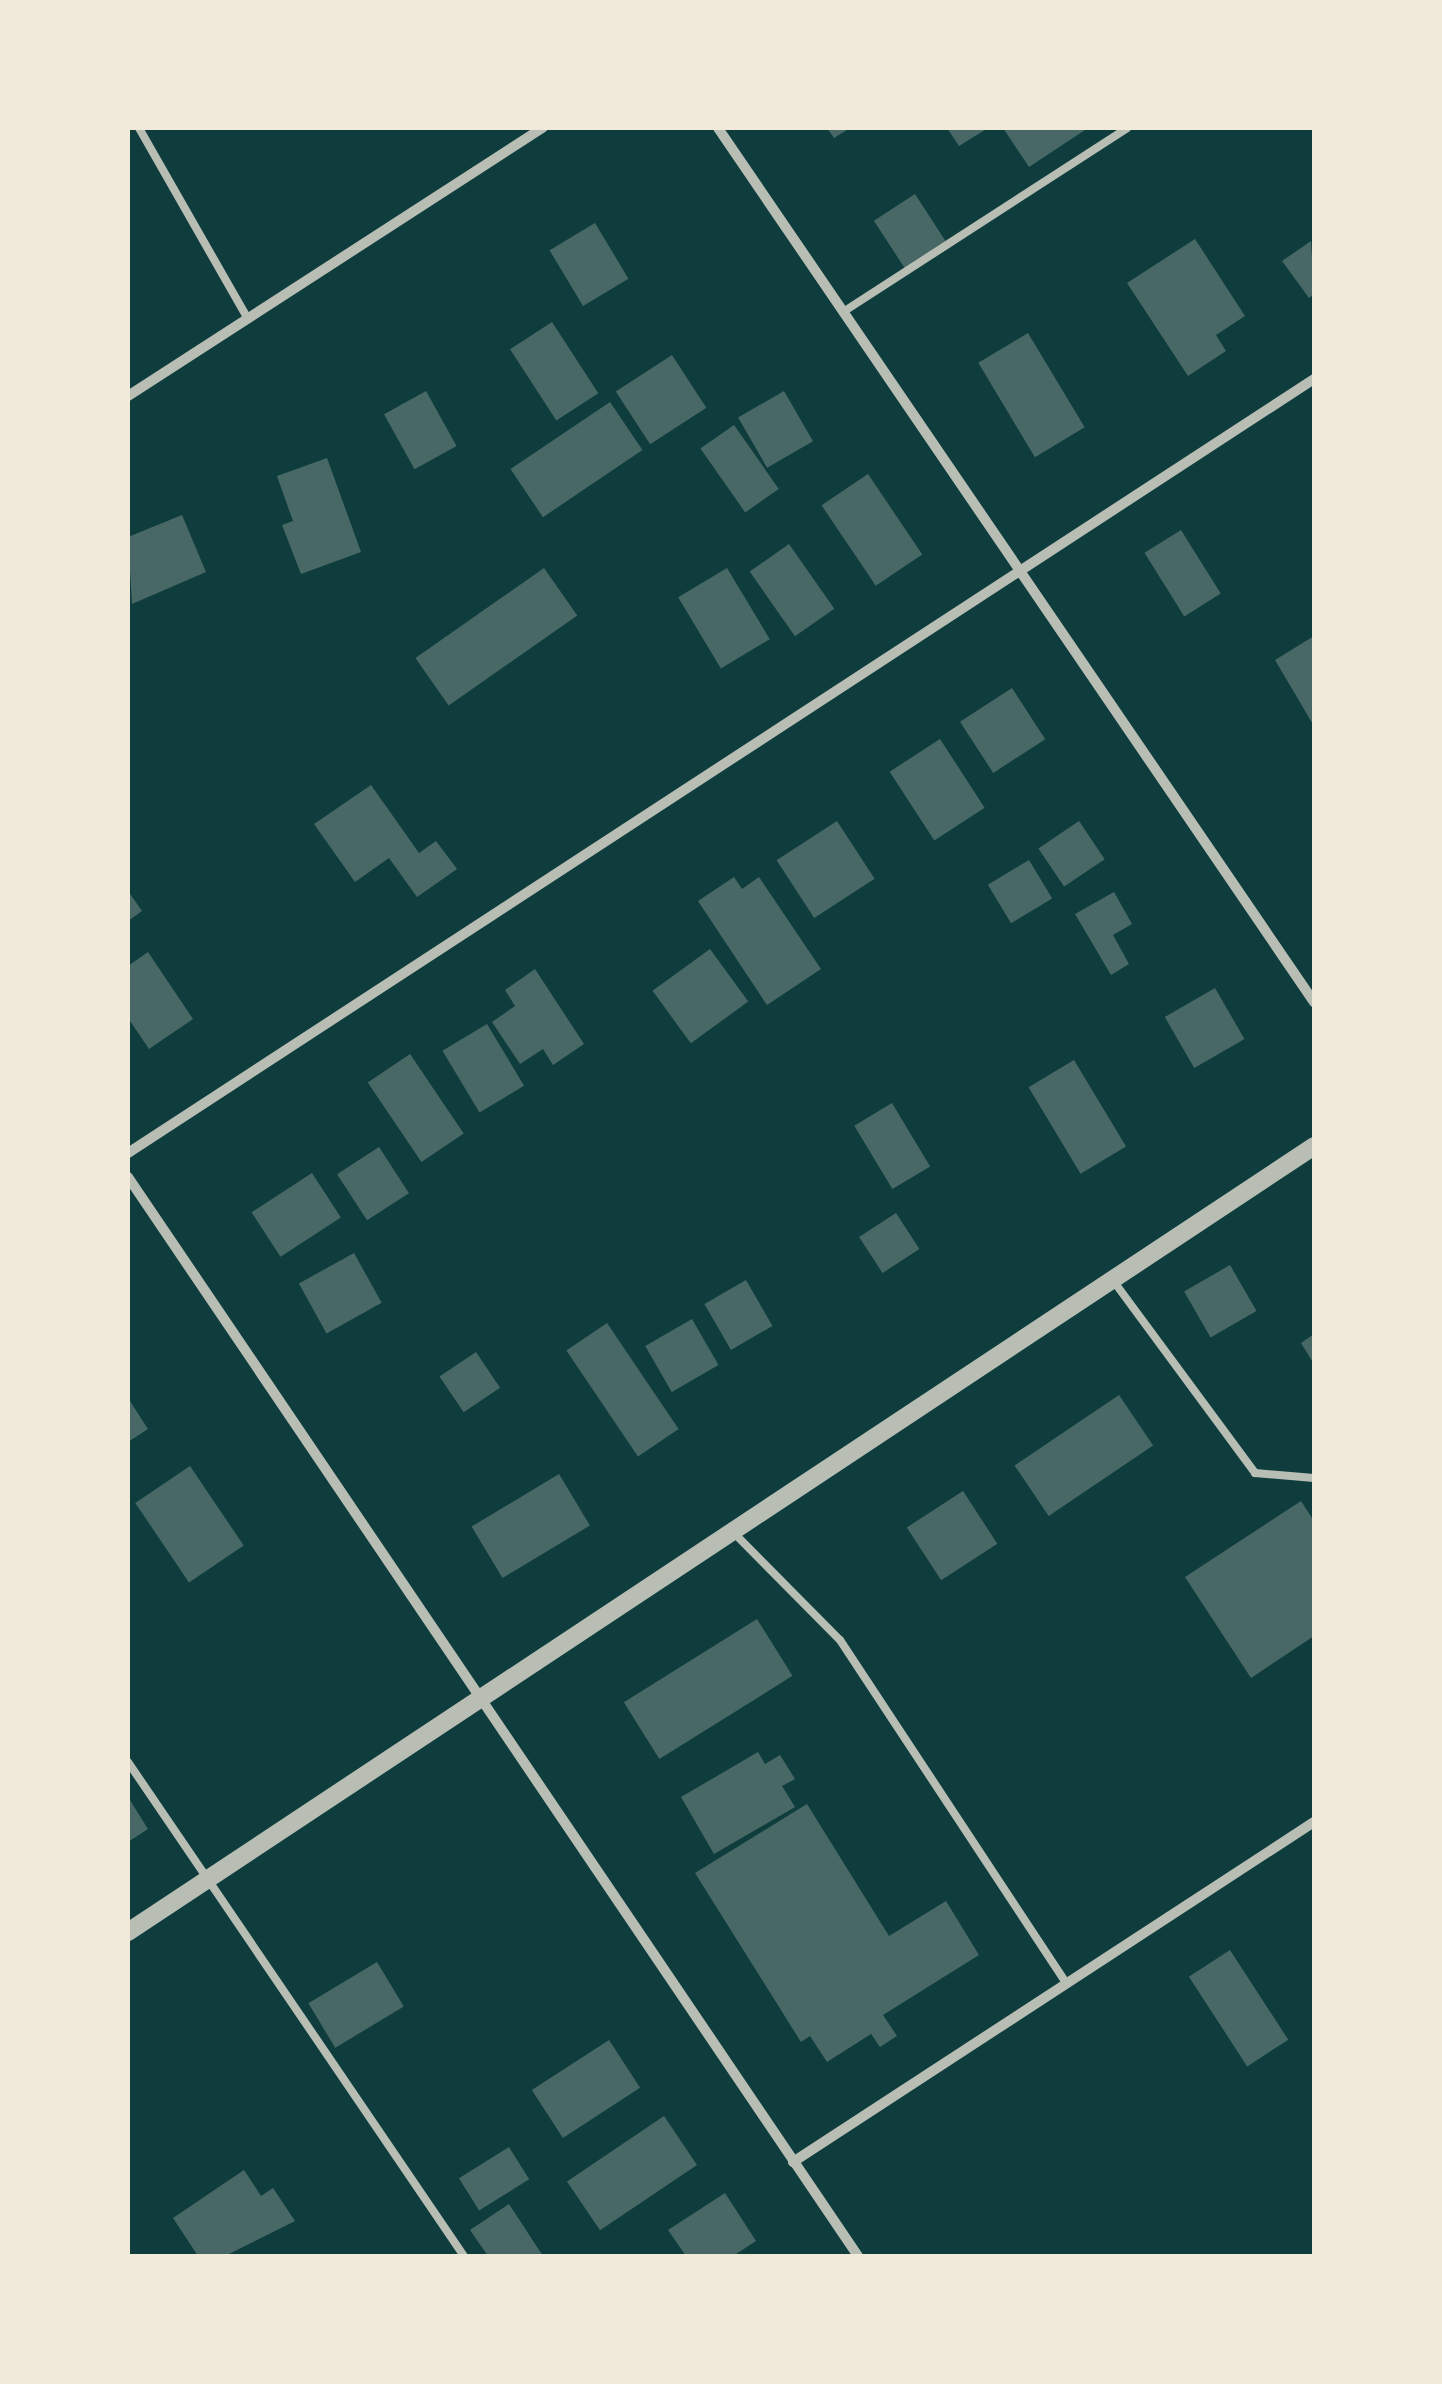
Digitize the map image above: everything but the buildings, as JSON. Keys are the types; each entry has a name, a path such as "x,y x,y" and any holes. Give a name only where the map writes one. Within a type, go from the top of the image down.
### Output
{"street":[{"path":"128,396 543,128"},
{"path":"718,128 1314,1002"},
{"path":"128,1153 1314,379"},
{"path":"128,1932 1314,1146"},
{"path":"128,1177 858,2256"},
{"path":"793,2162 1065,1980 1314,1822"}],"lane":[{"path":"139,128 248,318"},
{"path":"842,312 1128,128"},
{"path":"1112,1280 1255,1473 1314,1478"},
{"path":"732,1531 840,1640 1065,1980"},
{"path":"128,1762 464,2256"}]}
